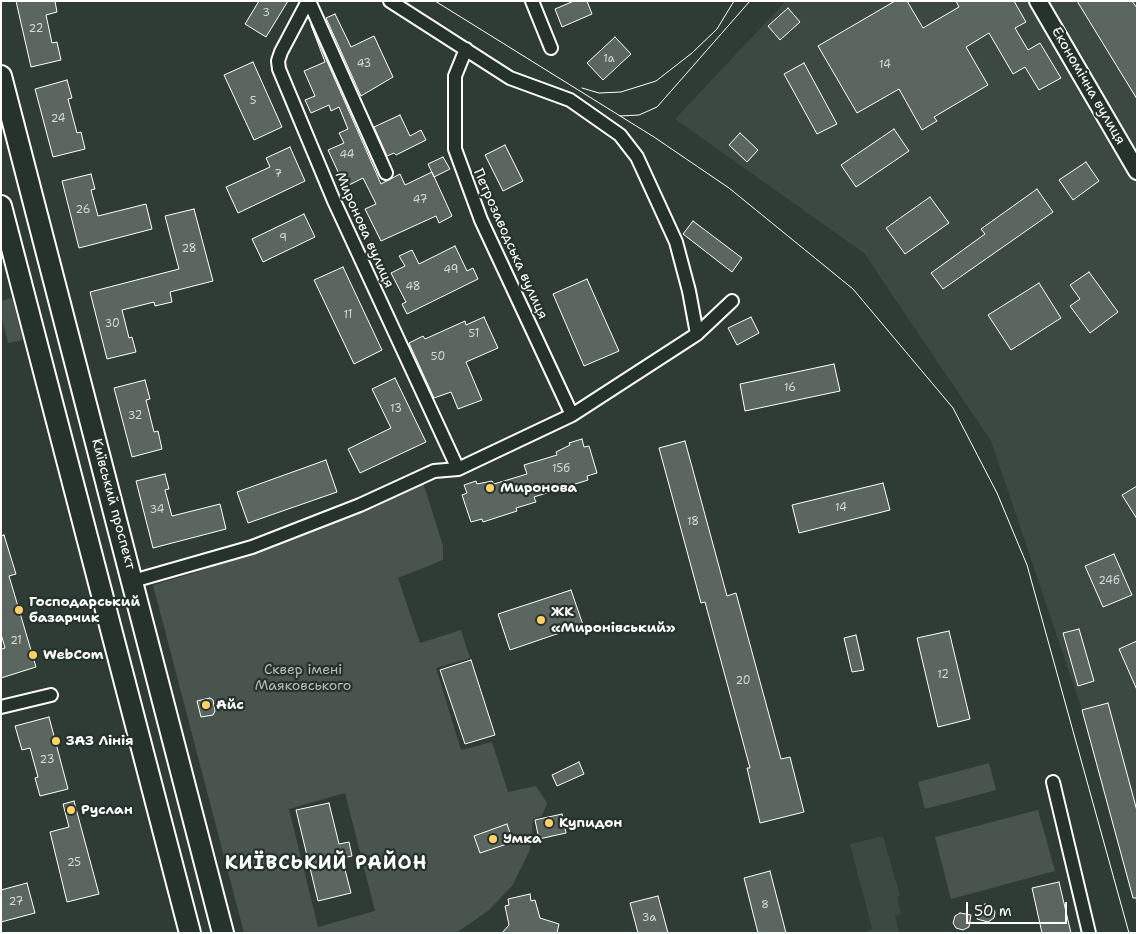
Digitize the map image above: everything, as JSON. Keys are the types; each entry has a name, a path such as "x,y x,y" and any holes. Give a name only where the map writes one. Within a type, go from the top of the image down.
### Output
{"main road":[{"name":"Київський проспект","path":"1,76 223,933"},
{"path":"1,206 190,933"}],"street":[{"path":"309,1 386,173"},
{"name":"Миронова вулиця","path":"309,1 281,52 278,61 279,69 334,201 458,469"},
{"path":"390,1 510,78 570,100 620,135 637,157 676,242 689,291 697,334"},
{"path":"532,1 550,48"},
{"name":"Економічна вулиця","path":"1038,1 1137,171"},
{"name":"Петрозаводська вулиця","path":"466,49 455,76 455,149 481,220 572,415"},
{"path":"133,581 252,547 360,505 434,471 458,469 572,415 697,334 732,301"},
{"path":"1,707 51,695"},
{"path":"1053,782 1089,933"}],"shaded area":[{"path":"786,1 1137,1 1137,908 1082,710 991,441 864,253 675,119"},
{"path":"883,836 900,896 897,897 901,914 895,915 899,933 867,933 867,931 872,929 850,844"}],"green space":[{"path":"12,298 23,340 8,343 1,316 1,301"},
{"name":"Сквер імені Маяковського","path":"423,482 443,546 443,560 398,578 420,643 461,630 470,658 436,668 461,750 492,742 508,792 536,786 547,803 542,816 533,819 530,850 512,886 488,911 456,933 244,933 153,585 198,572","holes":["345,793 375,911 318,927 289,809"]},
{"path":"989,763 996,790 925,809 918,782"},
{"path":"1038,810 1055,871 951,899 935,837"}],"building":[{"path":"16,1 55,1 57,12 46,15 52,43 57,42 61,60 31,67"},
{"path":"259,1 288,1 266,37 245,24"},
{"path":"574,1 587,1 592,14 562,27 555,9"},
{"path":"895,1 907,1 923,28 959,7 956,1 1014,1 1026,22 1015,28 1028,50 1040,43 1061,78 1039,90 1025,67 1013,74 989,33 966,47 988,85 934,117 937,121 922,130 899,89 857,113 818,46"},
{"path":"1077,1 1132,1 1137,8 1137,99"},
{"path":"788,8 800,22 780,40 768,26"},
{"path":"335,14 351,47 374,36 393,77 361,96 326,18"},
{"path":"311,25 381,184 400,174 405,185 432,172 452,216 439,223 436,216 381,241 365,209 376,204 363,178 345,187 328,150 344,143 339,133 348,129 339,107 331,111 329,105 311,113 305,100 315,96 304,71 325,62"},
{"path":"615,37 631,54 603,80 587,63"},
{"path":"253,62 282,127 254,140 224,75"},
{"path":"804,63 837,124 817,134 784,74"},
{"path":"67,80 72,98 68,99 77,133 81,132 85,149 53,157 35,89"},
{"path":"400,115 410,136 421,130 426,140 396,155 394,153 387,156 374,127"},
{"path":"894,129 909,151 856,187 841,165"},
{"path":"740,133 758,150 747,162 729,145"},
{"path":"505,145 523,181 503,191 485,155"},
{"path":"290,147 305,181 238,213 226,187 270,167 266,158"},
{"path":"443,157 450,169 434,177 428,164"},
{"path":"1086,162 1099,181 1073,200 1059,180"},
{"path":"91,174 95,189 91,190 98,216 146,204 152,229 79,248 62,181"},
{"path":"1037,189 1053,212 943,289 931,273 985,234 981,229"},
{"path":"930,197 949,223 905,254 886,228"},
{"path":"194,209 213,281 170,292 172,302 155,306 154,302 122,310 129,338 132,337 136,352 107,359 90,292 179,269 165,216"},
{"path":"304,214 315,237 263,262 252,239"},
{"path":"693,221 742,258 732,272 683,234"},
{"path":"455,246 467,271 473,268 478,279 407,314 402,304 406,302 391,273 405,266 399,256 412,250 419,264"},
{"path":"343,267 382,350 354,364 314,280"},
{"path":"1089,272 1118,312 1090,333 1070,306 1080,299 1070,285"},
{"path":"587,279 619,351 584,366 553,294"},
{"path":"1039,283 1061,318 1011,350 988,315"},
{"path":"484,317 498,348 466,362 482,400 458,409 451,392 434,398 409,343 423,336 425,339 465,321 466,325"},
{"path":"751,317 759,333 737,345 728,328"},
{"path":"834,364 840,391 745,411 740,384"},
{"path":"395,378 426,442 360,473 348,449 391,428 372,389"},
{"path":"145,380 150,399 146,400 154,432 158,431 162,449 132,457 114,388"},
{"path":"582,439 584,447 589,446 597,473 587,476 588,480 534,497 536,502 516,508 517,511 483,522 482,519 471,522 462,495 467,493 464,485 476,481 477,484 492,481 494,484 527,474 524,465 557,455 556,452 570,445 569,443"},
{"path":"685,441 727,596 736,593 781,759 790,757 804,812 760,823 747,768 750,768 705,602 701,603 659,448"},
{"path":"326,460 337,492 248,523 237,492"},
{"path":"165,474 169,489 165,490 172,516 220,504 226,529 153,548 136,481"},
{"path":"883,483 890,510 799,533 792,505"},
{"path":"1137,486 1137,519 1122,495"},
{"path":"4,535 16,574 9,576 36,667 1,678 1,649 5,648 1,634 1,536"},
{"path":"1114,554 1132,595 1103,607 1085,566"},
{"name":"ЖК «Миронівський»","path":"571,590 583,625 510,650 498,614"},
{"path":"1079,629 1094,681 1078,686 1063,633"},
{"path":"949,631 970,719 938,727 917,638"},
{"path":"856,635 864,670 852,672 844,638"},
{"path":"1137,641 1137,690 1119,649"},
{"path":"471,660 495,735 465,744 440,670"},
{"name":"Айс","path":"210,698 213,700 215,711 213,715 201,717 197,701"},
{"path":"1108,703 1137,811 1137,898 1133,898 1082,710"},
{"path":"49,717 68,789 40,796 35,778 38,777 30,748 22,750 15,726"},
{"path":"579,762 584,774 557,786 552,775"},
{"path":"74,801 99,894 67,902 50,832 69,827 63,804"},
{"path":"329,803 339,844 349,842 352,856 342,858 351,893 318,901 296,810"},
{"path":"562,814 566,833 539,839 535,820"},
{"name":"Умка","path":"507,824 513,842 480,853 474,836"},
{"path":"770,871 786,933 758,933 744,878"},
{"path":"1059,882 1071,933 1042,933 1032,888"},
{"path":"27,883 35,913 1,922 1,890"},
{"path":"530,894 531,901 535,900 540,918 559,924 557,933 502,933 509,925 505,906 509,905 508,899"},
{"path":"658,896 668,933 638,933 630,903"},
{"path":"985,904 992,906 995,912 994,918 988,922 977,919 980,908"},
{"path":"960,913 971,915 969,927 963,930 956,928 953,923 955,916"}],"tram line":[{"path":"435,1 654,137 729,188 853,289 953,408 997,493 1027,565 1129,933"},
{"path":"582,88 599,93 621,92 656,81 692,53 717,29 734,1"},
{"path":"620,116 639,115 657,107 750,1"}],"place":[{"name":"Миронова","path":"490,488"},
{"name":"Господарський базарчик","path":"19,610"},
{"name":"ЖК «Миронівський»","path":"541,620"},
{"name":"WebCom","path":"33,655"},
{"name":"Айс","path":"206,705"},
{"name":"ЗАЗ Лінія","path":"56,741"},
{"name":"Руслан","path":"71,810"},
{"name":"Купидон","path":"549,823"},
{"name":"Умка","path":"493,839"}],"district":[{"name":"КИЇВСЬКИЙ РАЙОН","path":"326,864"}]}
